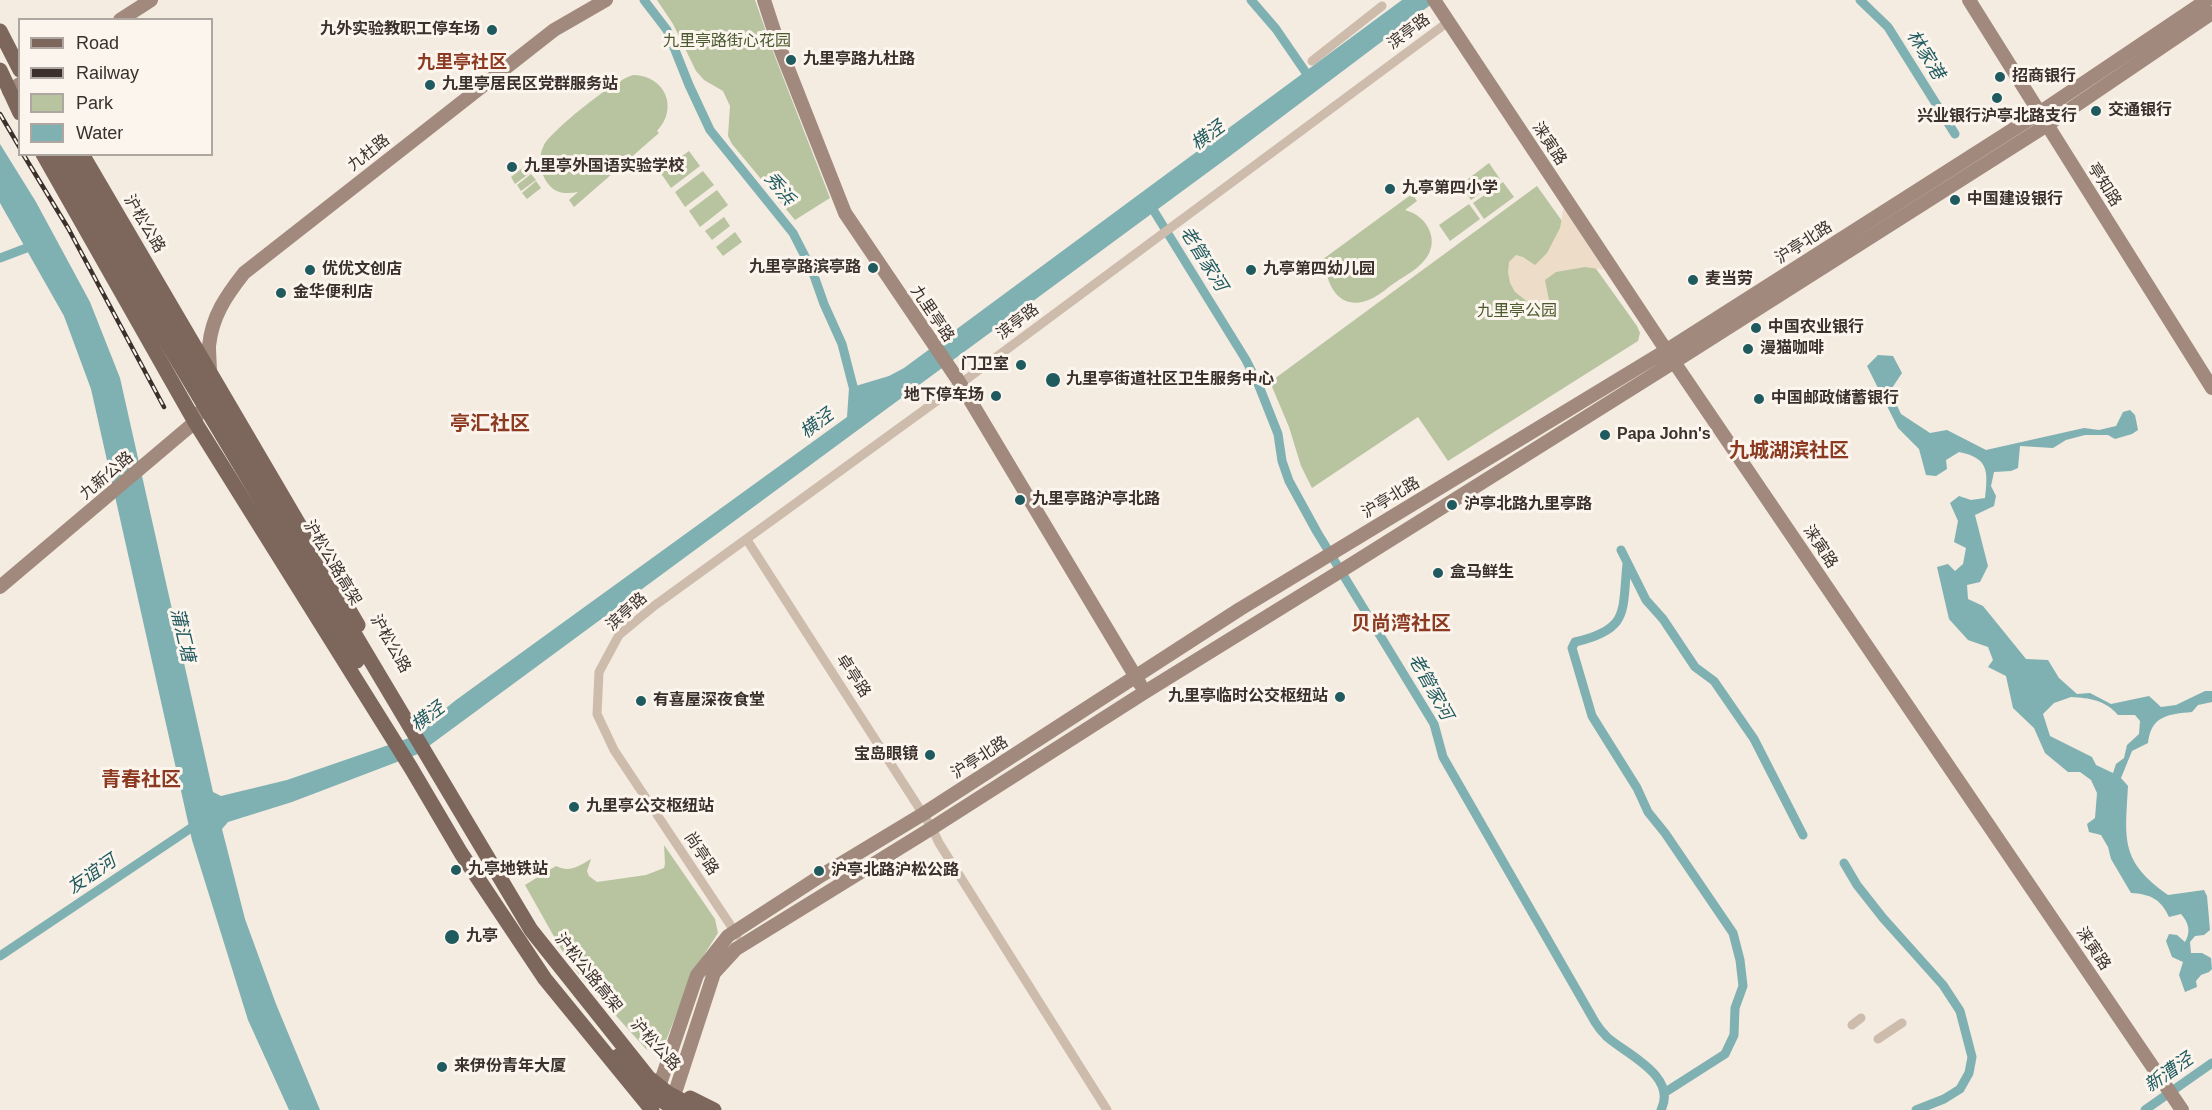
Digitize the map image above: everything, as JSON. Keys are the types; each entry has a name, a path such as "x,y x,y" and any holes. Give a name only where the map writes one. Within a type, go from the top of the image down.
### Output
{"main road":[{"path":"0,25 18,50"},
{"path":"0,31 18,66"},
{"path":"0,59 16,88"},
{"path":"0,70 16,88"},
{"path":"44,156 195,422 411,768 461,853 545,980 654,1110"},
{"name":"沪松公路高架","path":"58,156 111,238 531,930 648,1077 668,1093 700,1110"},
{"name":"沪松公路高架","path":"70,156 111,238 522,932 638,1082 677,1110"},
{"name":"沪松公路","path":"83,156 411,717 429,753 478,836 559,962 661,1081 714,1110"}],"street":[{"path":"123,18 151,0"},
{"name":"九杜路","path":"210,372 209,347 213,321 224,298 244,273 554,30 606,0"},
{"name":"九里亭路","path":"764,0 778,43 844,213 960,384 1145,692"},
{"name":"亭知路","path":"1969,0 2212,388"},
{"name":"沪亭北路","path":"669,1110 714,973 736,949 1352,564 2207,0"},
{"name":"涞寅路","path":"1435,3 1670,356 2180,1107"},
{"path":"1312,61 1382,6"},
{"name":"沪亭北路","path":"654,1110 661,1081 697,975 728,936 1343,546 1670,356 2047,125 2212,13"},
{"name":"滨亭路","path":"614,750 597,714 599,672 619,635 654,606 960,384 1448,22"},
{"name":"九新公路","path":"0,587 195,422 204,399 210,372"},
{"name":"卓亭路","path":"747,540 932,828 939,843 1107,1110"},
{"name":"尚亭路","path":"614,750 736,931 742,945"},
{"path":"1852,1025 1861,1018"},
{"path":"1878,1039 1902,1023"}],"green space":[{"name":"九里亭路街心花园","path":"657,0 755,0 830,198 795,220 732,144 728,136 730,106 723,91 704,80 696,71 673,24"},
{"path":"634,75 654,81 665,95 668,103 667,113 657,131 659,133 574,207 569,200 578,192 559,192 549,185 543,176 540,160 544,145 559,128 586,105 614,85"},
{"path":"689,151 700,166 671,188 660,172"},
{"path":"1489,163 1500,179 1471,200 1460,185"},
{"path":"525,166 530,173 515,184 511,177"},
{"path":"703,171 714,185 685,207 675,192"},
{"path":"531,174 536,180 521,191 517,185"},
{"path":"536,181 541,188 527,199 522,193"},
{"path":"1503,182 1514,197 1484,219 1473,203"},
{"name":"九里亭公园","path":"1537,186 1637,326 1640,333 1638,341 1448,461 1418,417 1312,488 1301,466 1289,427 1270,382"},
{"path":"717,190 728,205 700,227 689,211"},
{"path":"1412,194 1417,201 1405,210 1421,218 1430,232 1432,239 1428,256 1416,268 1373,298 1355,303 1340,298 1330,285 1326,267 1319,271 1315,265"},
{"path":"1469,204 1480,219 1450,241 1439,225"},
{"path":"724,217 730,226 712,240 705,231"},
{"path":"735,232 742,242 723,256 716,247"},
{"path":"664,845 715,919 718,933 693,972 664,1045 655,1052 646,1049 581,977 561,949 525,885 556,866 570,869 591,859 587,871 589,876 597,882 646,875 664,868"}],"shaded area":[{"path":"1564,206 1606,270 1585,267 1556,272 1545,280 1549,300 1537,304 1529,303 1515,292 1510,283 1509,262 1516,255 1535,265 1547,253 1560,228"}],"water":[{"path":"1402,0 1437,0 1230,156 418,754 292,802 228,822 222,829 245,919 276,1004 320,1110 289,1110 248,1020 192,840 91,389 64,316 0,203 0,144 36,202 90,302 120,378 213,792 221,796 287,780 409,738 456,700 847,417 849,388 889,376 904,368"},
{"path":"1878,355 1893,356 1902,373 1890,391 1901,414 1930,433 1947,430 1986,450 2084,428 2099,430 2116,426 2123,412 2130,410 2135,415 2138,430 2132,434 2115,439 2108,435 2085,435 2066,440 2053,448 2020,446 2018,468 2011,471 1994,472 1991,486 1996,496 1994,506 1975,515 1988,566 1980,582 1967,585 1968,599 1983,606 2026,659 2048,660 2059,678 2077,694 2090,693 2111,704 2149,696 2161,707 2176,705 2205,691 2212,691 2212,702 2198,705 2192,712 2168,716 2157,722 2148,743 2132,751 2121,778 2128,786 2126,821 2129,848 2133,860 2141,871 2168,895 2204,890 2207,896 2210,930 2204,935 2195,936 2190,942 2191,953 2202,953 2211,958 2212,969 2196,981 2197,987 2185,992 2179,975 2183,962 2172,957 2166,941 2169,934 2177,935 2185,942 2188,931 2184,917 2181,914 2169,917 2154,899 2131,893 2111,859 2108,847 2101,835 2089,832 2087,824 2095,818 2097,793 2091,780 2080,772 2068,772 2045,753 2034,728 2013,708 2006,676 1988,667 1993,660 1988,647 1968,640 1949,619 1937,567 1948,564 1955,571 1963,564 1966,548 1954,542 1958,521 1950,503 1959,496 1971,500 1985,498 1986,473 1984,467 1976,458 1959,452 1946,460 1947,469 1936,476 1926,475 1919,449 1898,428 1867,366","holes":["2071,697 2091,699 2108,706 2118,715 2135,715 2140,721 2139,734 2127,745 2124,758 2116,764 2113,773 2096,765 2092,757 2050,736 2043,714 2054,703"]}],"waterway":[{"name":"秀浜","path":"644,0 667,30 710,130 793,233 812,270 842,344 856,398"},
{"path":"1251,0 1276,29 1311,80"},
{"name":"林家港","path":"1860,0 1888,27 1955,134"},
{"name":"老管家河","path":"1149,203 1246,360 1278,434 1282,461 1289,481 1317,532 1434,724 1443,757 1596,1024 1607,1037 1648,1067 1656,1076 1662,1087 1664,1098 1661,1110"},
{"path":"0,258 37,244"},
{"path":"1621,550 1646,600 1663,619 1695,667 1714,681 1754,739 1803,835"},
{"path":"1627,564 1620,616 1606,631 1575,642 1572,648 1592,716 1637,788 1648,812 1665,833 1733,933 1740,960 1743,986 1735,1008 1734,1035 1725,1054 1664,1093"},
{"name":"友谊河","path":"0,956 200,822"},
{"path":"1844,863 1857,885 1883,918 1943,985 1960,1011 1972,1057 1969,1073 1960,1089 1944,1099 1916,1110"},
{"name":"新漕泾","path":"2145,1110 2212,1063"}],"railway":[{"path":"0,114 18,145"},
{"path":"24,156 68,228 164,407"}],"place":[{"name":"九外实验教职工停车场","path":"492,30"},
{"name":"九里亭路九杜路","path":"791,60"},
{"name":"招商银行","path":"2000,77"},
{"name":"九里亭居民区党群服务站","path":"430,85"},
{"name":"兴业银行沪亭北路支行","path":"1997,98"},
{"name":"交通银行","path":"2096,111"},
{"name":"九里亭外国语实验学校","path":"512,167"},
{"name":"九亭第四小学","path":"1390,189"},
{"name":"中国建设银行","path":"1955,200"},
{"name":"九里亭路滨亭路","path":"873,268"},
{"name":"优优文创店","path":"310,270"},
{"name":"九亭第四幼儿园","path":"1251,270"},
{"name":"麦当劳","path":"1693,280"},
{"name":"金华便利店","path":"281,293"},
{"name":"中国农业银行","path":"1756,328"},
{"name":"漫猫咖啡","path":"1748,349"},
{"name":"门卫室","path":"1021,365"},
{"name":"九里亭街道社区卫生服务中心","path":"1053,380"},
{"name":"地下停车场","path":"996,396"},
{"name":"中国邮政储蓄银行","path":"1759,399"},
{"name":"Papa John's","path":"1605,435"},
{"name":"九里亭路沪亭北路","path":"1020,500"},
{"name":"沪亭北路九里亭路","path":"1452,505"},
{"name":"盒马鲜生","path":"1438,573"},
{"name":"九里亭临时公交枢纽站","path":"1340,697"},
{"name":"有喜屋深夜食堂","path":"641,701"},
{"name":"宝岛眼镜","path":"930,755"},
{"name":"九里亭公交枢纽站","path":"574,807"},
{"name":"九亭地铁站","path":"456,870"},
{"name":"沪亭北路沪松公路","path":"819,871"},
{"name":"九亭","path":"452,937"},
{"name":"来伊份青年大厦","path":"442,1067"}],"district":[{"name":"九里亭社区","path":"462,63"},
{"name":"亭汇社区","path":"490,424"},
{"name":"九城湖滨社区","path":"1789,451"},
{"name":"贝尚湾社区","path":"1401,624"},
{"name":"青春社区","path":"141,780"}],"water label":[{"name":"横泾","path":"1208,136"},
{"name":"横泾","path":"817,424"},
{"name":"蒲汇塘","path":"182,635"},
{"name":"横泾","path":"428,717"}]}
